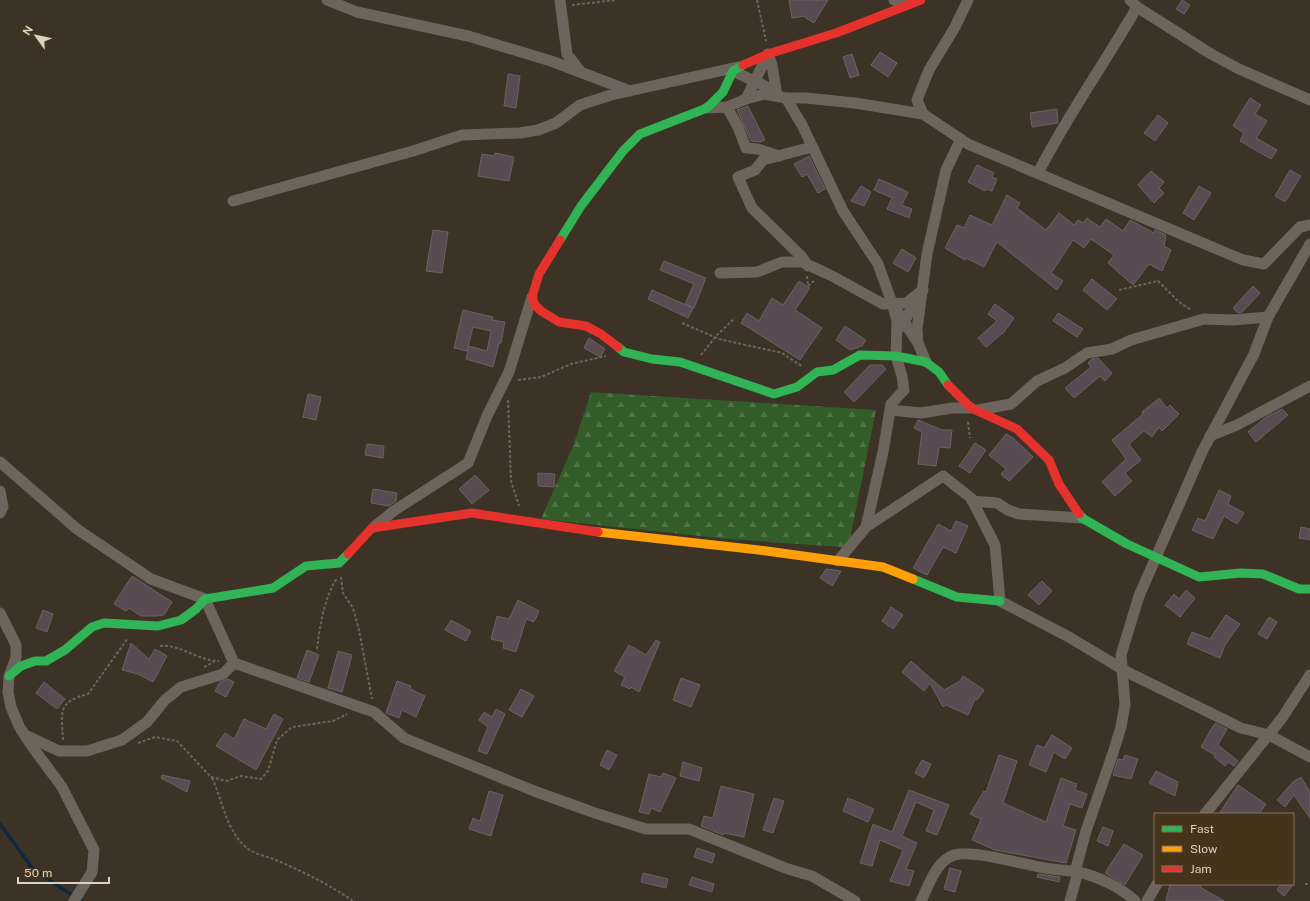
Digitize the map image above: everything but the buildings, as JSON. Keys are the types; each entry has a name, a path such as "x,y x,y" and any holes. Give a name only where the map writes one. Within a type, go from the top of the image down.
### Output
{"street":[{"path":"327,0 357,12 468,36 551,61 630,91"},
{"path":"894,0 905,5"},
{"path":"233,201 413,151 462,135 520,133 538,130 556,123 580,105 612,95 736,69 768,54 836,33 921,0"},
{"path":"923,114 917,100 929,70 968,0"},
{"path":"560,2 567,54 580,72"},
{"path":"1038,173 1064,124 1107,58 1134,4 1211,54 1239,69 1310,100"},
{"path":"746,99 768,54"},
{"path":"768,54 781,97"},
{"path":"736,69 754,81 769,88 781,97 802,124 843,211 878,264 892,303 896,321 896,356 902,376 904,390 891,404 883,452 866,527"},
{"path":"707,108 723,92 736,69"},
{"path":"0,462 77,529 151,579 205,599 273,588 306,566 340,567 372,528 395,510 468,462 487,416 504,382 516,350 539,274 581,206 623,151 640,134 707,108 726,107 764,94 781,97 855,103 923,114 968,144 1243,260 1264,264 1300,227 1310,224"},
{"path":"726,107 738,127 746,148 758,149 780,156"},
{"path":"918,343 917,329 927,254 946,170 962,139"},
{"path":"808,266 802,256 752,208 738,177 755,170 763,160 812,147"},
{"path":"1070,901 1086,831 1121,727 1125,704 1121,655 1139,596 1210,436 1254,354 1268,317 1310,244"},
{"path":"720,273 757,272 782,262 802,262 832,276 883,304 906,303 922,291"},
{"path":"897,337 922,291"},
{"path":"532,297 535,305 541,311 559,322 586,326 601,334 624,352 652,359 680,362 774,394 797,387 817,372 833,370 860,355 896,356 926,362 939,372 947,384 975,409 1017,429 1049,460 1059,484 1082,518 1126,544 1199,577 1241,573 1263,574 1299,589 1310,589"},
{"path":"892,303 918,343 926,362"},
{"path":"890,410 921,413 952,408 975,409 1011,404 1037,381 1065,368 1087,353 1112,349 1131,340 1204,319 1212,318 1233,320 1268,317"},
{"path":"1210,436 1250,419 1310,386"},
{"path":"838,561 866,527 943,476 971,498 995,545 1000,601"},
{"path":"0,491 3,507 0,513"},
{"path":"972,501 997,503 1018,514 1082,518"},
{"path":"372,528 472,513 583,530 759,550 883,567 957,597 1000,601 1069,637 1122,669 1215,716 1242,728 1269,734 1310,757"},
{"path":"205,599 234,663 374,712 404,738 534,791 595,813 646,829 689,829 781,866 812,876 855,901"},
{"path":"9,676 21,666 35,661 46,661 65,650 92,627 104,623 158,626 181,620 196,609 205,599"},
{"path":"0,613 16,644 16,658 9,676 8,692 11,707 24,735 62,787 94,850 92,872 74,901"},
{"path":"24,735 39,743 62,751 87,751 122,740 147,722 165,700 181,688 223,674 234,663"},
{"path":"1206,813 1282,718 1310,675"},
{"path":"922,901 940,866 946,859 956,854 986,856 1045,868 1076,872 1110,885 1135,901"},
{"path":"1147,901 1156,885"}],"path":[{"path":"560,2 616,0"},
{"path":"757,0 768,54"},
{"path":"1119,290 1158,281 1184,306 1196,314 1212,318"},
{"path":"698,358 735,318"},
{"path":"682,322 716,337 782,353 793,361 817,372"},
{"path":"523,521 511,481 509,401 504,382 541,377 571,364 624,352"},
{"path":"316,649 321,620 329,592 340,567"},
{"path":"340,567 343,594 352,608 359,630 374,712"},
{"path":"62,751 63,727 60,719 66,703 76,697 88,694 122,644 132,634"},
{"path":"160,646 170,645 209,660 234,663"},
{"path":"211,777 226,782 241,776 261,779 268,771 277,740 292,727 333,721 360,708"},
{"path":"126,737 139,744 155,737 177,740 211,777 217,790 222,808 235,833 246,848 276,860 333,887 353,901"},
{"path":"1305,884 1310,884"}],"green space":[{"path":"591,392 876,410 850,539 842,547 728,539 541,519 573,446"}],"waterway":[{"path":"0,824 33,869 81,901"}],"traffic: fast":[{"path":"560,240 581,206 623,151 640,134 707,108 723,92 733,71 743,65"},
{"path":"618,347 624,352 652,359 680,362 774,394 797,387 817,372 833,370 860,355 896,356 926,362 939,372 948,385"},
{"path":"1079,514 1082,518 1127,544 1199,577 1241,573 1263,574 1299,589 1310,589"},
{"path":"9,676 21,666 35,661 46,661 65,650 92,627 104,623 158,626 181,620 196,609 205,599 273,588 306,566 339,563 348,554"},
{"path":"913,579 957,597 1000,601"}],"traffic: slow":[{"path":"598,532 759,550 883,567 913,579"}],"traffic: jam":[{"path":"743,65 768,54 836,33 921,0"},
{"path":"560,240 539,274 532,297 535,305 541,311 559,322 586,326 601,334 618,347"},
{"path":"948,385 971,408 1017,429 1049,460 1059,484 1079,514"},
{"path":"348,554 372,528 472,513 598,532"}]}
